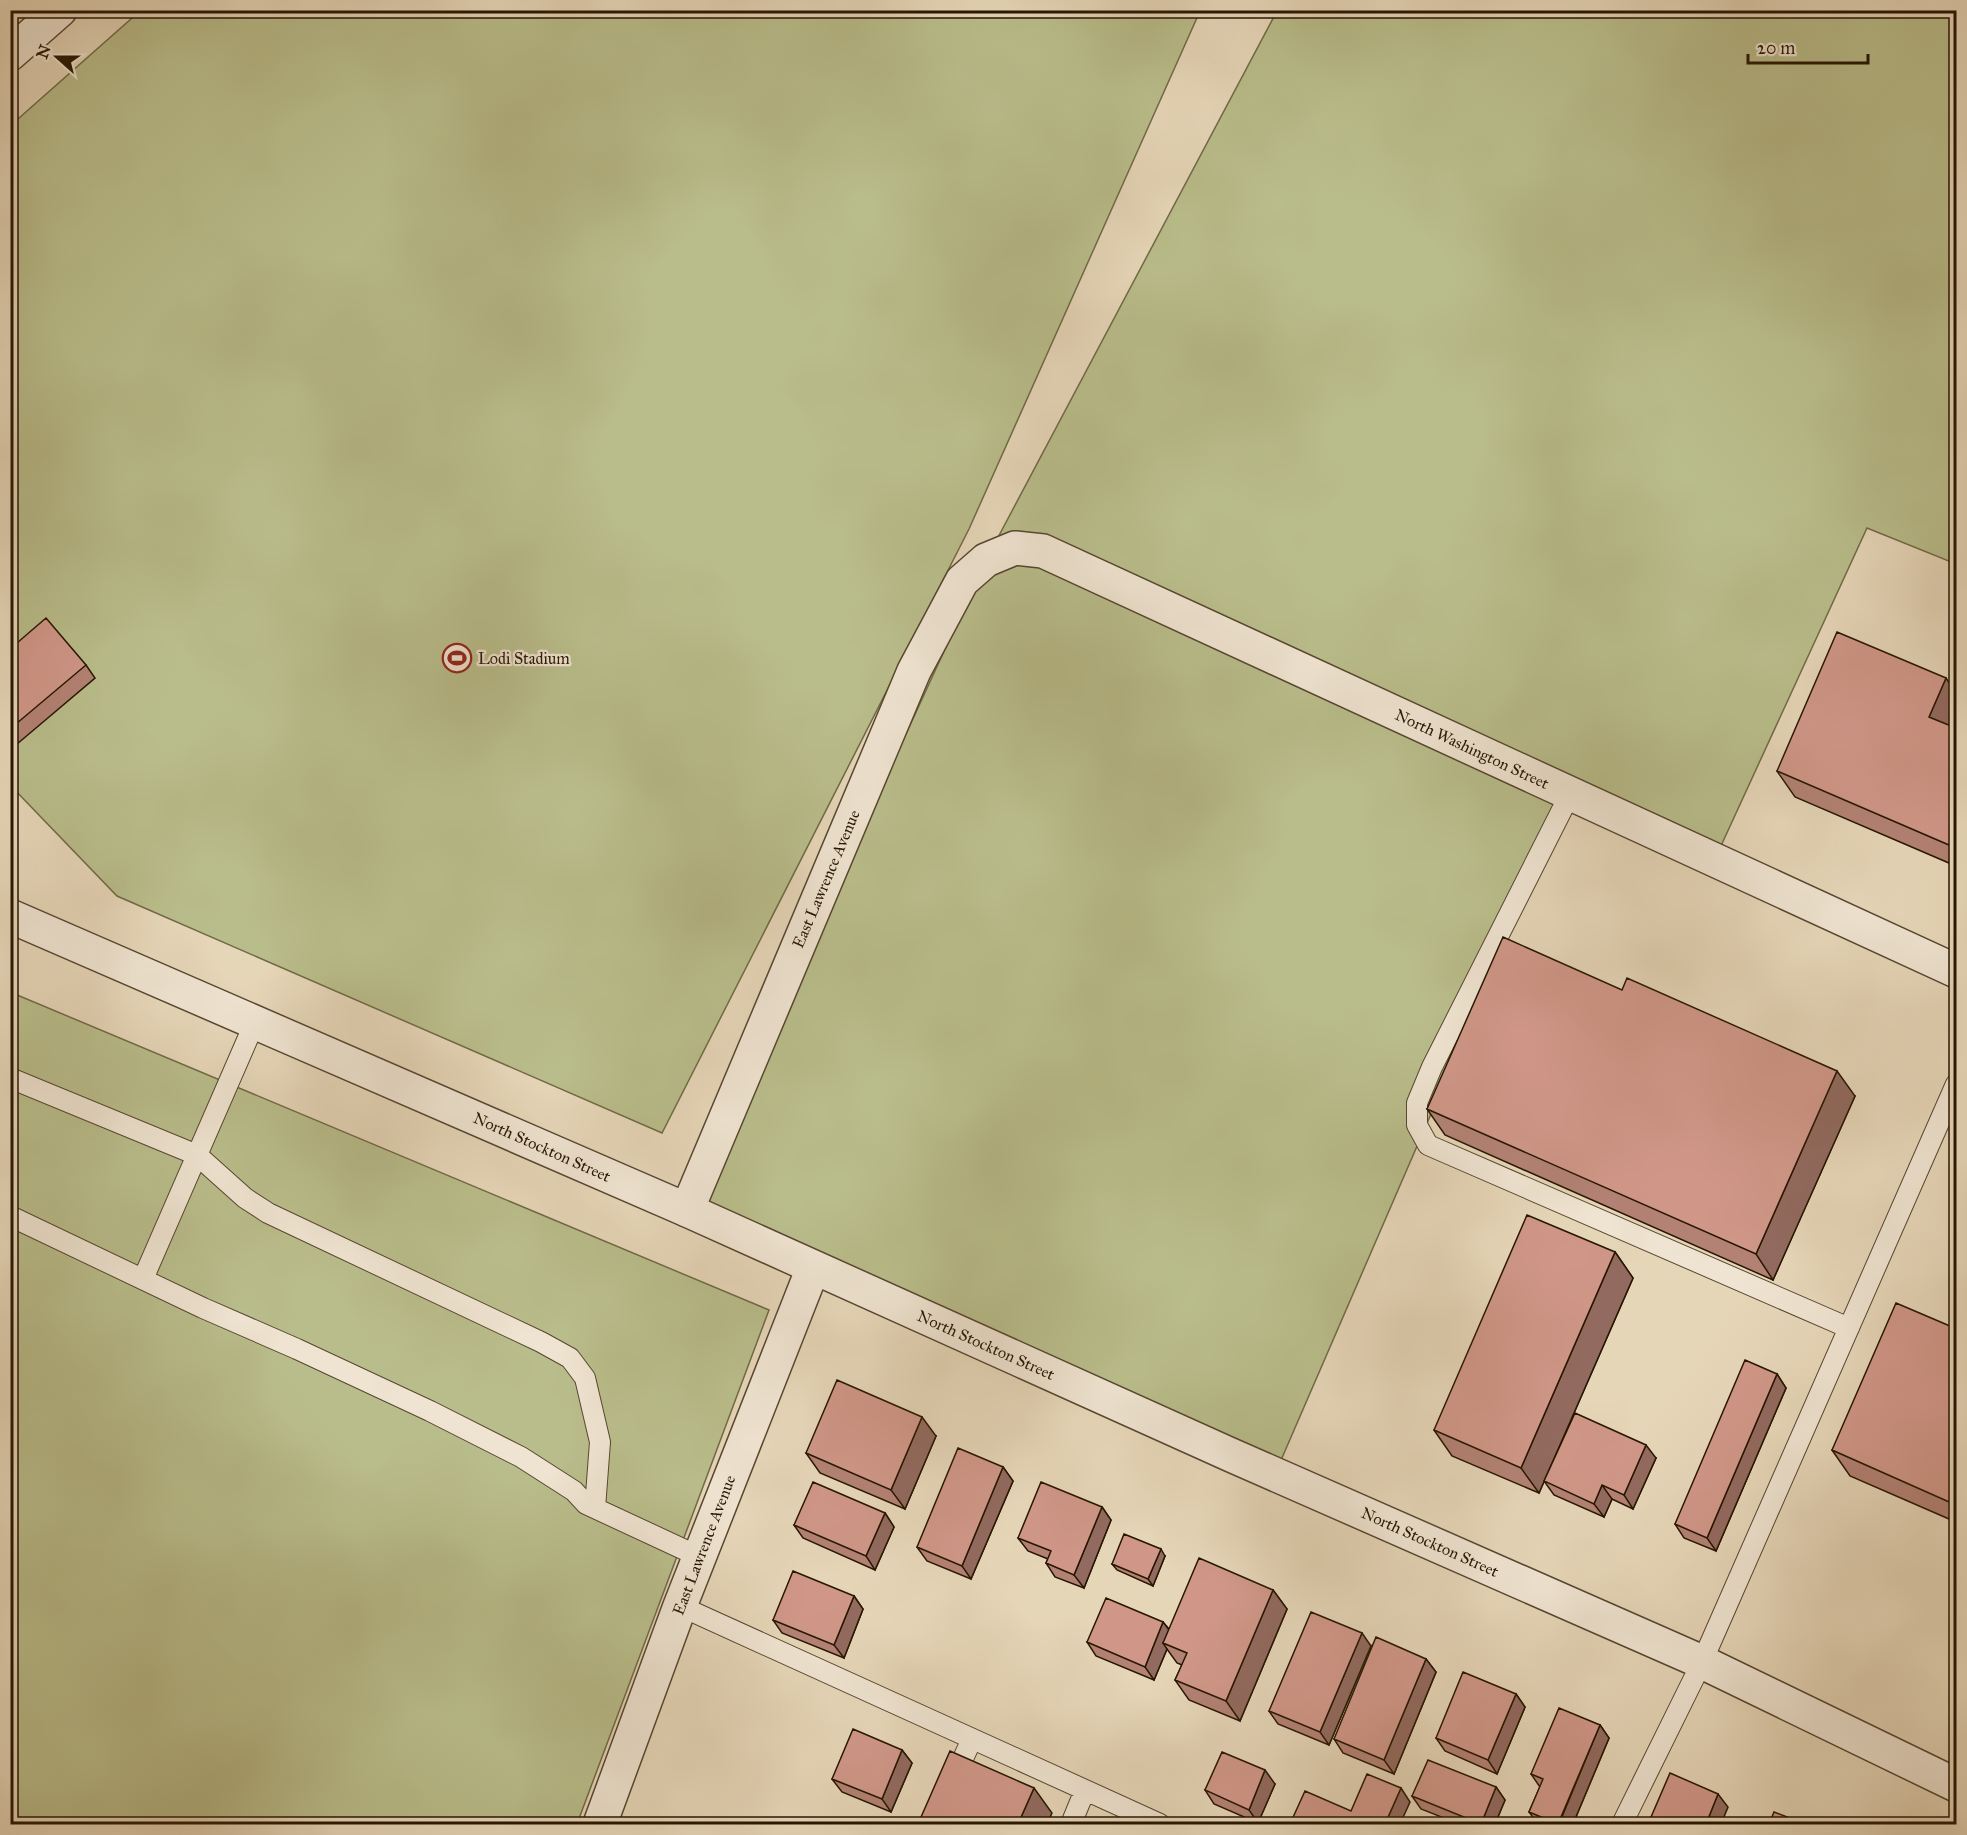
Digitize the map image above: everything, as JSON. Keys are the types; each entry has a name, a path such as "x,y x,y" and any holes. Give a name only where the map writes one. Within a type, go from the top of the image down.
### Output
{"street":[{"path":"17,48 60,10"},
{"name":"North Washington Street","path":"986,560 1015,548 1043,550 1956,972"},
{"name":"East Lawrence Avenue","path":"687,1210 914,671 962,581 986,560"},
{"name":"North Stockton Street","path":"10,916 687,1210 1231,1455 1702,1662 1956,1785"},
{"name":"East Lawrence Avenue","path":"600,1824 680,1606 813,1268"}],"lane":[{"path":"17,48 35,10"},
{"path":"1570,795 1432,1067 1417,1103 1417,1125 1428,1145 1849,1328"},
{"path":"142,1279 255,1022"},
{"path":"10,1078 197,1155 245,1198 268,1213 542,1342 570,1358 585,1378 600,1442 595,1508"},
{"path":"1622,1824 1702,1662 1956,1084"},
{"path":"10,1216 451,1421 521,1457 574,1491 586,1504 700,1557"},
{"path":"680,1606 1160,1824"},
{"path":"933,1824 972,1739"},
{"path":"1071,1824 1085,1790"}],"green space":[{"name":"Lodi Stadium","path":"140,11 1200,11 969,529 662,1133 117,896 11,786 10,126"},
{"path":"1277,11 1956,11 1956,564 1867,528 1714,861 1567,800 1275,1474 687,1210 986,560"},
{"path":"10,992 769,1310 577,1824 11,1824"}],"building":[{"path":"46,618 86,665 10,729 10,649"},
{"path":"1837,632 1946,678 1929,717 1956,728 1956,848 1777,771"},
{"path":"1503,937 1622,990 1627,978 1837,1071 1756,1254 1427,1109"},
{"path":"1527,1215 1615,1252 1521,1468 1434,1430"},
{"path":"1896,1303 1950,1326 1953,1323 1956,1324 1956,1505 1832,1450"},
{"path":"1745,1360 1777,1374 1707,1538 1675,1524"},
{"path":"837,1380 922,1417 891,1490 806,1453"},
{"path":"1575,1413 1646,1445 1624,1495 1602,1485 1594,1504 1544,1481"},
{"path":"958,1448 1003,1467 962,1566 917,1547"},
{"path":"813,1482 885,1513 866,1556 794,1525"},
{"path":"1041,1482 1102,1507 1074,1575 1046,1563 1051,1551 1018,1538"},
{"path":"1124,1534 1161,1549 1148,1579 1112,1564"},
{"path":"1199,1558 1273,1590 1226,1701 1175,1680 1187,1653 1163,1643"},
{"path":"793,1571 854,1596 834,1645 773,1620"},
{"path":"1106,1598 1163,1622 1145,1667 1087,1642"},
{"path":"1311,1612 1362,1633 1320,1732 1269,1711"},
{"path":"1376,1637 1426,1659 1384,1760 1334,1739"},
{"path":"1463,1672 1516,1694 1488,1760 1436,1738"},
{"path":"1559,1708 1600,1725 1558,1824 1529,1812 1543,1779 1531,1774"},
{"path":"853,1729 902,1750 882,1799 832,1779"},
{"path":"950,1751 1034,1788 1018,1824 918,1824"},
{"path":"1222,1752 1265,1770 1249,1810 1205,1790"},
{"path":"1428,1760 1496,1787 1481,1824 1412,1796"},
{"path":"1670,1773 1718,1794 1706,1824 1648,1824"},
{"path":"1367,1774 1401,1788 1385,1824 1290,1824 1305,1791 1351,1811"},
{"path":"1774,1812 1806,1824 1769,1824"}],"place":[{"name":"Lodi Stadium","path":"457,658"}]}
